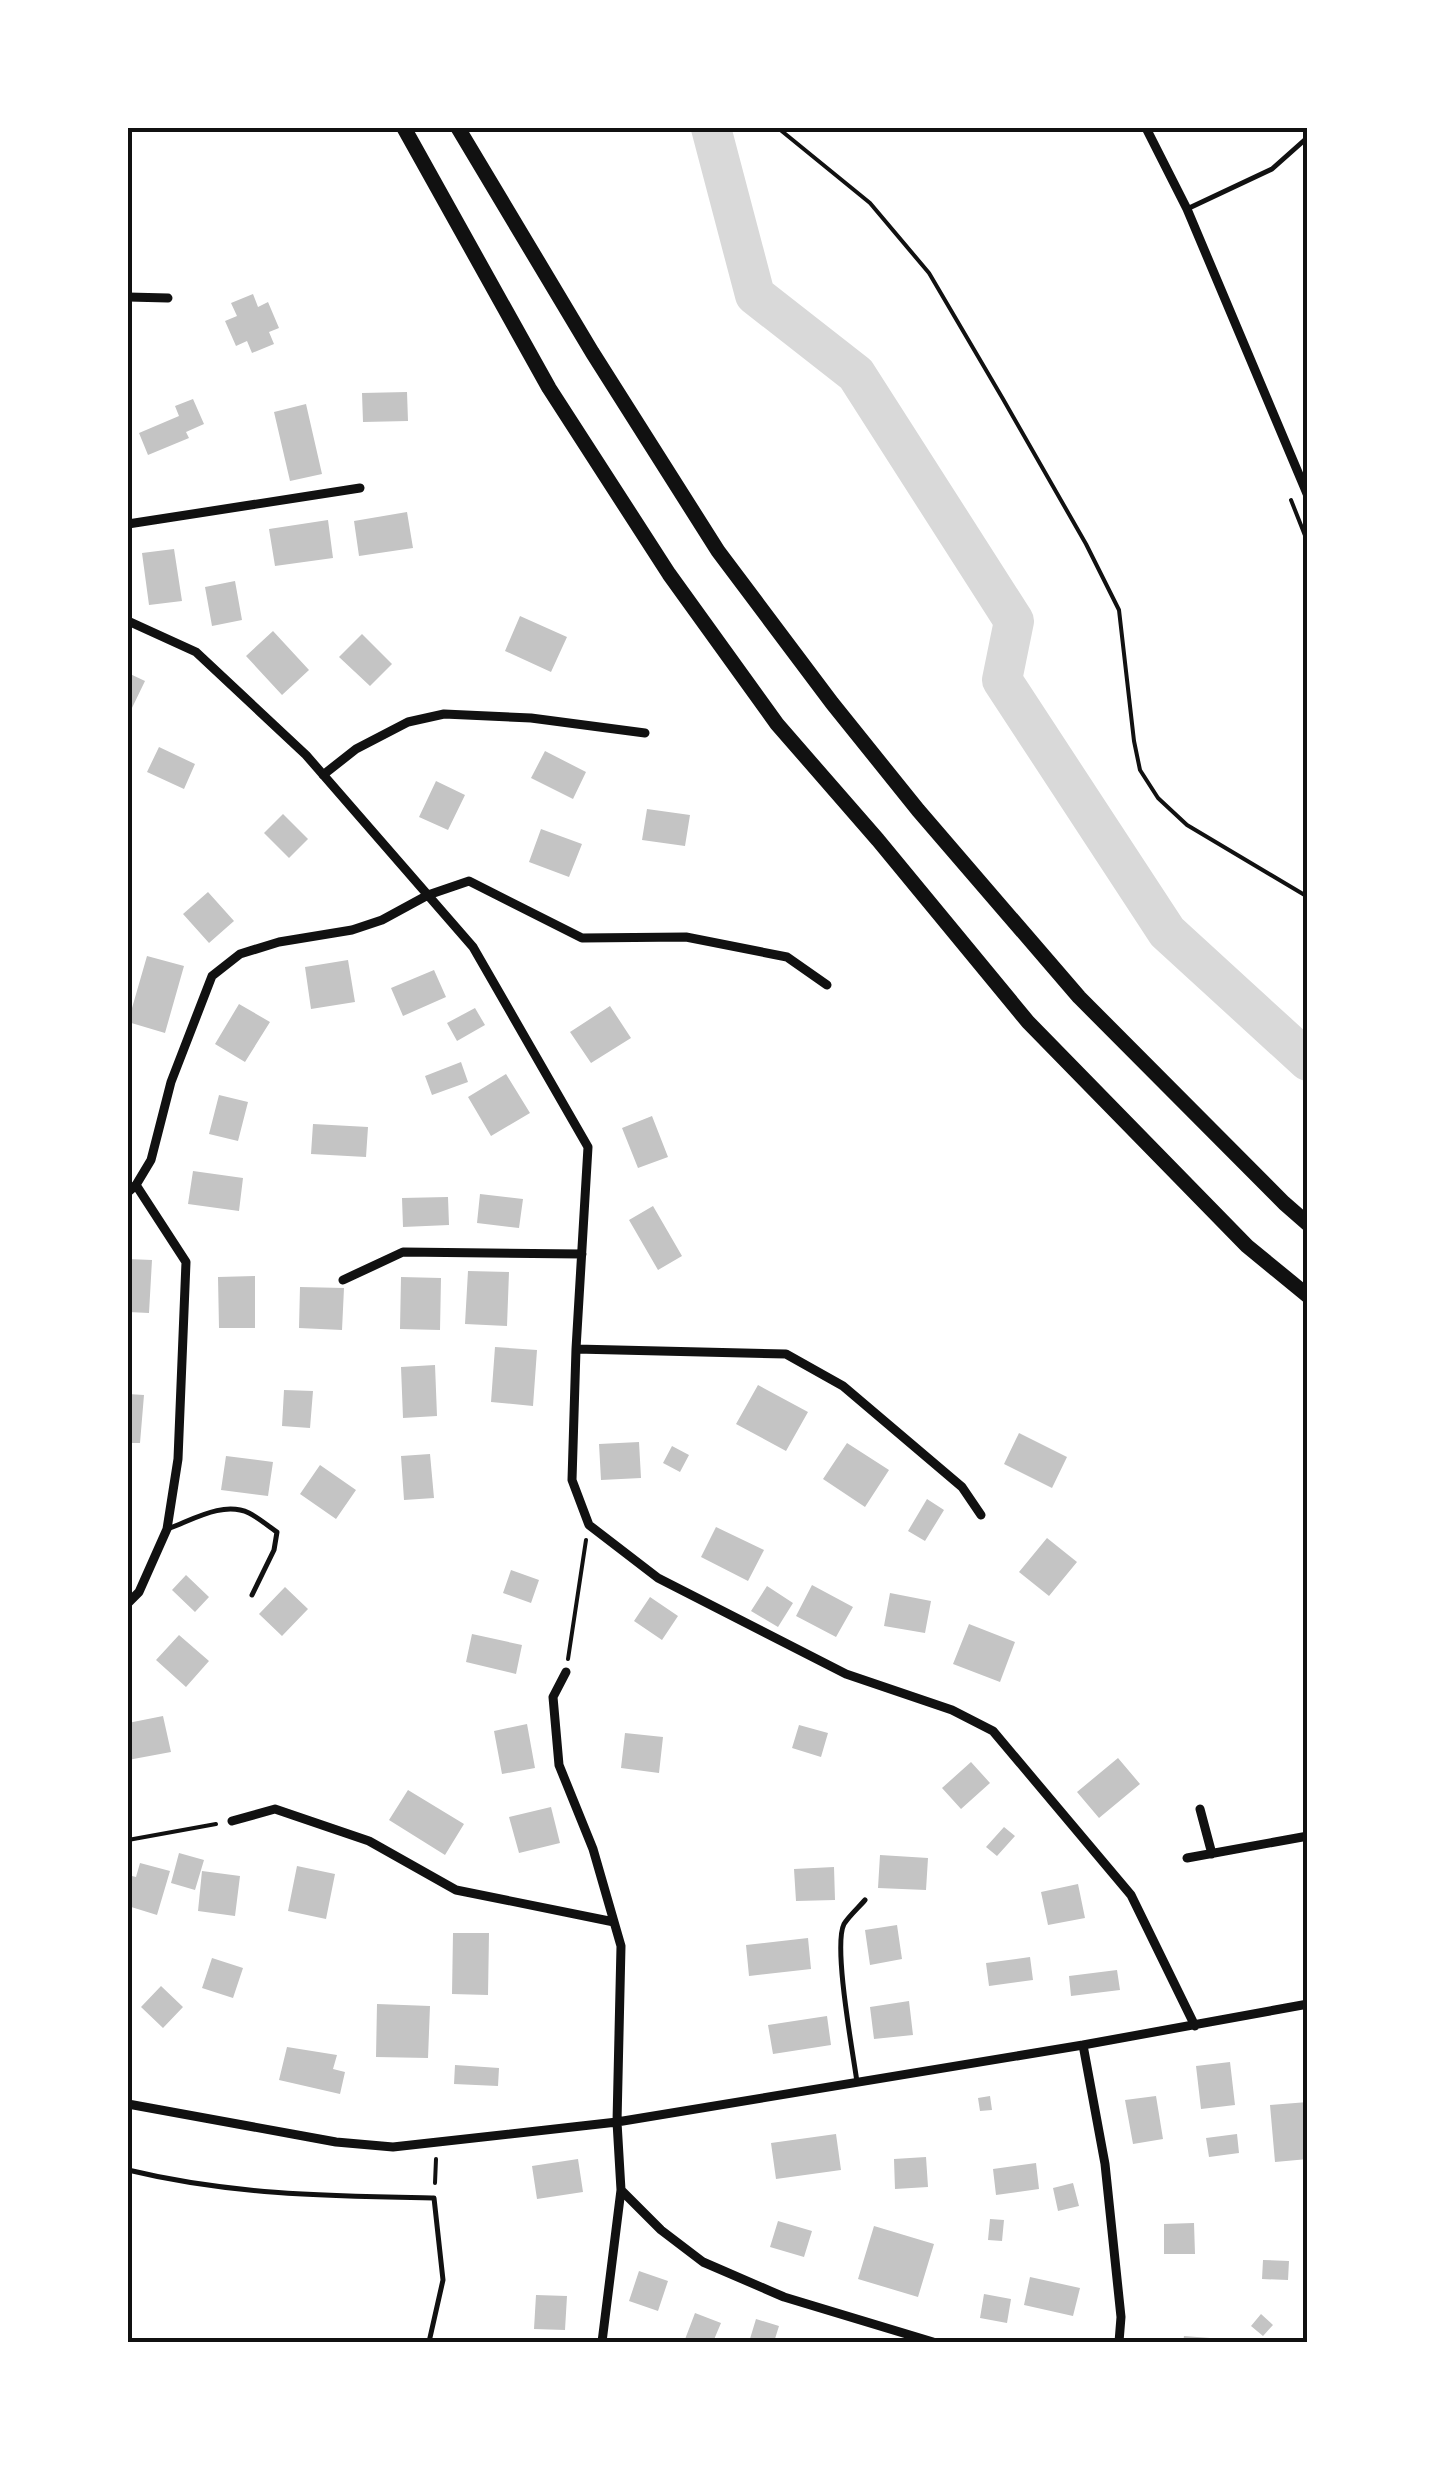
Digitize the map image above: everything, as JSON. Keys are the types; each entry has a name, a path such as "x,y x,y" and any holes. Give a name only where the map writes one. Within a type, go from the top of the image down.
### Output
{"highway":[{"path":"404,128 549,388 669,574 776,724 1028,1022 1247,1246 1308,1296"},
{"path":"458,128 592,352 718,551 832,703 1078,996 1308,1224"}],"street":[{"path":"1146,128 1187,209 1308,496"},
{"path":"128,297 168,298"},
{"path":"128,524 360,488"},
{"path":"128,621 196,652 323,774 473,947 588,1146 572,1480 588,1525 658,1578 846,1674 952,1710 993,1731 1131,1894 1196,2026"},
{"path":"323,774 356,750 408,722 444,714 531,718 645,733"},
{"path":"128,1604 139,1592 167,1529 178,1459 186,1262 132,1188 151,1160 170,1082 212,976 240,954 279,942 352,930 382,920 428,894 469,881 582,938 686,936 787,957 826,985"},
{"path":"343,1280 402,1252 582,1254"},
{"path":"576,1348 786,1354 843,1386 962,1487 981,1515"},
{"path":"566,1672 552,1698 559,1765 594,1849 621,1946 617,2122 621,2190 602,2342"},
{"path":"1200,1808 1212,1854"},
{"path":"232,1821 274,1809 369,1841 456,1890 614,1922"},
{"path":"1187,1858 1308,1836"},
{"path":"128,2104 336,2142 393,2147 617,2122 1308,2004"},
{"path":"1083,2045 1106,2164 1121,2318 1119,2342"},
{"path":"621,2190 660,2230 702,2262 784,2297 933,2342"}],"lane":[{"path":"1187,209 1272,168 1308,138"},
{"path":"167,1529 232,1508 249,1513 277,1532 274,1550 252,1595"},
{"path":"858,2082 845,2006 842,1941 843,1926 865,1900"},
{"path":"128,2170 282,2194 434,2198 443,2280 429,2342"}],"path":[{"path":"778,128 870,203 930,273 1086,544 1119,610 1137,756 1140,770 1158,798 1187,825 1308,897"},
{"path":"566,1672 588,1525"},
{"path":"128,1840 232,1821"},
{"path":"434,2198 436,2159"}],"building":[{"path":"253,294 258,307 268,302 279,328 269,332 274,344 252,353 247,341 236,346 225,321 237,316 231,303"},
{"path":"407,392 408,421 363,422 362,393"},
{"path":"193,399 204,424 186,432 189,438 148,455 139,433 179,416 175,406"},
{"path":"306,404 322,474 290,481 274,412"},
{"path":"407,512 413,548 359,556 354,521"},
{"path":"328,520 333,558 275,566 269,529"},
{"path":"174,549 182,601 149,605 142,553"},
{"path":"235,581 242,620 212,626 205,587"},
{"path":"520,616 567,637 551,672 505,651"},
{"path":"273,631 309,670 282,695 246,656"},
{"path":"362,634 392,664 370,686 339,657"},
{"path":"128,673 145,681 131,710 128,709"},
{"path":"159,747 195,764 184,789 147,772"},
{"path":"545,751 586,772 573,799 531,778"},
{"path":"436,781 465,795 448,830 419,817"},
{"path":"647,809 690,815 685,846 642,840"},
{"path":"283,814 308,839 289,858 264,833"},
{"path":"541,829 582,844 569,877 529,862"},
{"path":"208,892 234,921 209,943 183,914"},
{"path":"147,956 184,966 165,1033 128,1022"},
{"path":"348,960 355,1002 311,1009 305,967"},
{"path":"434,970 446,997 403,1016 391,988"},
{"path":"239,1004 270,1022 245,1062 215,1044"},
{"path":"610,1006 631,1038 591,1063 570,1032"},
{"path":"475,1008 485,1025 457,1041 447,1023"},
{"path":"461,1062 468,1082 432,1095 425,1076"},
{"path":"506,1074 530,1113 491,1136 468,1097"},
{"path":"219,1095 248,1102 238,1141 209,1134"},
{"path":"652,1116 668,1157 638,1168 622,1128"},
{"path":"313,1124 368,1127 366,1157 311,1154"},
{"path":"193,1171 243,1178 239,1211 188,1204"},
{"path":"480,1194 523,1199 519,1228 477,1223"},
{"path":"448,1197 449,1225 403,1227 402,1198"},
{"path":"653,1206 682,1256 658,1270 629,1220"},
{"path":"128,1259 152,1260 149,1313 128,1312"},
{"path":"468,1271 509,1272 507,1326 465,1324"},
{"path":"255,1276 255,1328 219,1328 218,1277"},
{"path":"401,1277 441,1278 440,1330 400,1329"},
{"path":"300,1287 344,1288 342,1330 299,1328"},
{"path":"495,1347 537,1350 533,1406 491,1402"},
{"path":"435,1365 437,1416 403,1418 401,1367"},
{"path":"758,1385 808,1412 786,1451 736,1424"},
{"path":"284,1390 313,1391 310,1428 282,1426"},
{"path":"128,1394 144,1395 140,1443 128,1443"},
{"path":"1019,1433 1067,1457 1052,1488 1004,1464"},
{"path":"639,1442 641,1478 601,1480 599,1444"},
{"path":"847,1443 889,1470 865,1507 823,1479"},
{"path":"672,1446 689,1455 680,1472 663,1463"},
{"path":"430,1454 434,1498 404,1500 401,1456"},
{"path":"226,1456 273,1462 268,1496 221,1490"},
{"path":"320,1465 356,1490 336,1519 300,1494"},
{"path":"927,1499 944,1510 925,1541 908,1531"},
{"path":"716,1527 764,1550 748,1581 701,1557"},
{"path":"1047,1538 1077,1562 1049,1596 1019,1572"},
{"path":"511,1570 539,1580 531,1603 503,1593"},
{"path":"186,1575 209,1597 195,1612 172,1590"},
{"path":"812,1585 853,1607 836,1637 796,1616"},
{"path":"767,1586 793,1603 778,1627 751,1611"},
{"path":"285,1587 308,1609 282,1636 259,1614"},
{"path":"890,1593 931,1601 925,1633 884,1626"},
{"path":"650,1597 678,1616 662,1640 634,1621"},
{"path":"969,1624 1015,1642 1000,1682 953,1664"},
{"path":"472,1634 522,1645 516,1674 466,1662"},
{"path":"179,1635 209,1661 186,1687 156,1660"},
{"path":"163,1716 171,1752 128,1760 128,1723"},
{"path":"527,1724 535,1768 502,1774 494,1731"},
{"path":"799,1725 828,1733 821,1757 792,1748"},
{"path":"625,1733 663,1737 659,1773 621,1768"},
{"path":"1118,1758 1140,1784 1099,1818 1077,1792"},
{"path":"971,1762 990,1783 961,1809 942,1788"},
{"path":"408,1790 464,1824 445,1855 389,1820"},
{"path":"551,1807 560,1843 519,1853 509,1817"},
{"path":"1004,1827 1015,1836 997,1856 986,1847"},
{"path":"179,1853 204,1860 195,1890 171,1883"},
{"path":"880,1855 928,1858 926,1890 878,1888"},
{"path":"140,1863 170,1871 157,1915 128,1906 128,1875 136,1877"},
{"path":"297,1866 335,1874 326,1919 288,1911"},
{"path":"834,1867 835,1900 796,1901 794,1869"},
{"path":"202,1871 240,1876 235,1916 198,1911"},
{"path":"1078,1884 1085,1918 1048,1925 1041,1892"},
{"path":"897,1925 902,1959 870,1965 865,1930"},
{"path":"453,1933 489,1933 488,1995 452,1994"},
{"path":"808,1938 811,1969 749,1976 746,1945"},
{"path":"1030,1957 1033,1980 989,1986 986,1963"},
{"path":"212,1958 243,1968 233,1998 202,1988"},
{"path":"1117,1970 1120,1990 1071,1996 1069,1976"},
{"path":"161,1986 183,2007 163,2028 141,2007"},
{"path":"909,2001 913,2035 874,2039 870,2007"},
{"path":"377,2004 430,2006 428,2058 376,2057"},
{"path":"827,2016 831,2045 773,2054 768,2025"},
{"path":"287,2047 337,2055 333,2069 345,2072 340,2094 279,2080"},
{"path":"1230,2062 1235,2105 1201,2109 1196,2066"},
{"path":"455,2065 499,2068 498,2086 454,2084"},
{"path":"990,2096 992,2110 980,2111 978,2098"},
{"path":"1156,2096 1163,2139 1133,2144 1125,2100"},
{"path":"1308,2102 1308,2159 1275,2162 1270,2105"},
{"path":"836,2134 841,2170 776,2179 771,2143"},
{"path":"1237,2134 1239,2153 1209,2157 1206,2138"},
{"path":"926,2157 928,2187 895,2189 894,2159"},
{"path":"578,2159 583,2192 537,2199 532,2166"},
{"path":"1036,2163 1039,2189 996,2195 993,2169"},
{"path":"1073,2183 1079,2206 1058,2211 1053,2188"},
{"path":"990,2219 1004,2220 1002,2241 988,2240"},
{"path":"778,2221 812,2231 804,2257 770,2247"},
{"path":"1194,2223 1195,2254 1164,2254 1164,2224"},
{"path":"874,2226 934,2244 918,2297 858,2279"},
{"path":"1263,2260 1289,2261 1288,2280 1262,2279"},
{"path":"639,2271 668,2281 658,2311 629,2301"},
{"path":"1030,2277 1080,2288 1073,2316 1024,2305"},
{"path":"984,2294 1011,2299 1007,2323 980,2318"},
{"path":"536,2295 567,2296 565,2330 534,2329"},
{"path":"695,2313 721,2323 713,2342 684,2342"},
{"path":"1261,2314 1273,2325 1263,2336 1251,2326"},
{"path":"756,2319 779,2326 774,2342 749,2342"},
{"path":"1184,2336 1223,2339 1223,2342 1183,2342"}],"waterway":[{"path":"711,128 755,295 856,374 1014,621 1002,680 1167,932 1308,1061"}]}
